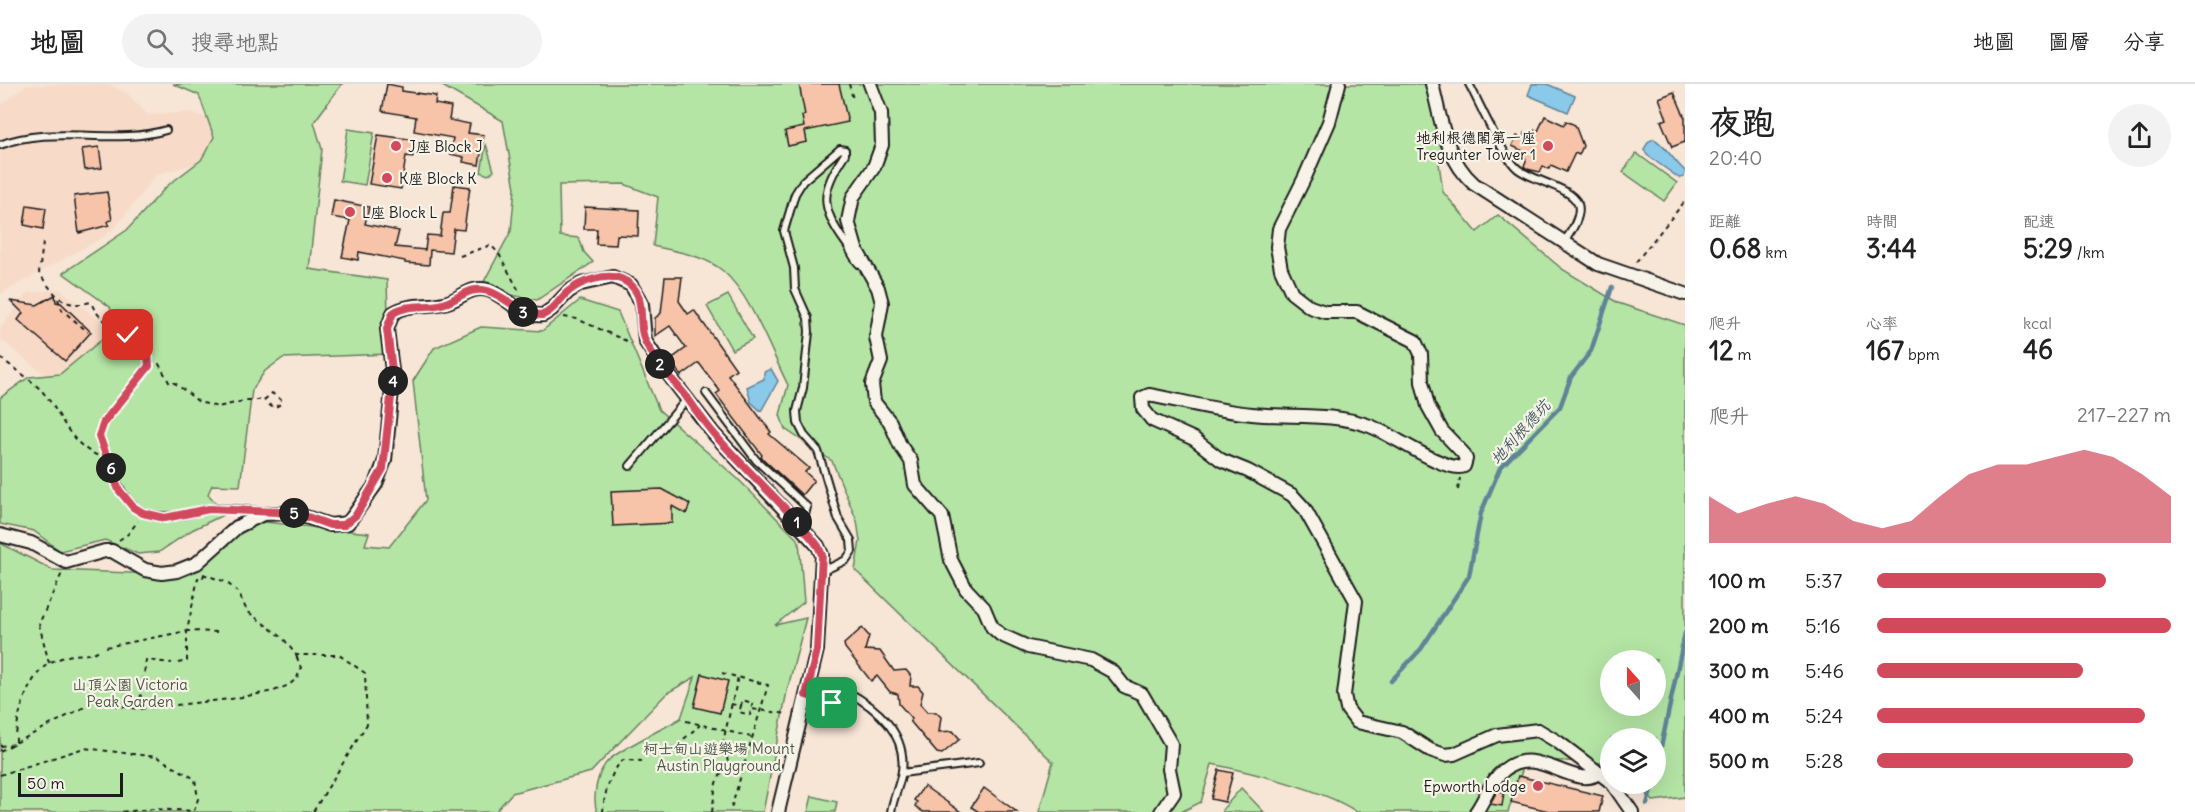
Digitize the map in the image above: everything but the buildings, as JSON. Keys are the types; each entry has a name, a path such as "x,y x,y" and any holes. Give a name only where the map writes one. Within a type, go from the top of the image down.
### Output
{"street":[{"path":"870,84 881,113 882,145 876,163 853,197 848,218 849,228 863,264 878,288 882,303 876,340 881,363 872,384 872,397 890,422 898,442 911,461 915,484 943,518 949,556 965,588 982,606 992,627 1001,635 1036,649 1091,660 1112,670 1125,686 1143,695 1171,746 1169,769 1174,790 1161,812"},
{"path":"1339,84 1326,129 1279,229 1277,247 1281,269 1292,293 1310,307 1325,312 1357,312 1415,341 1422,354 1422,382 1428,406 1442,430 1465,455 1464,466 1458,467 1440,462 1380,430 1350,420 1234,412 1149,394 1142,399 1143,409 1152,420 1194,440 1221,460 1248,471 1292,495 1304,508 1356,601 1344,695 1347,709 1354,720 1362,725 1402,732 1430,750 1447,755 1497,735 1538,730 1600,772 1593,777 1582,777 1538,762 1520,762 1506,768 1496,778 1476,812"},
{"path":"1432,84 1441,125 1454,158 1464,175 1564,242 1606,267 1685,294"},
{"path":"0,535 32,543 66,562 112,551 145,570 162,573 177,571 197,563 248,521 262,514 277,512 302,515 330,525 344,525 356,515 376,484 385,460 393,379 387,324 393,313 405,307 444,303 469,291 482,289 495,293 522,312 543,315 576,286 596,279 618,277 631,285 642,304 645,341 714,434 802,527 818,546 822,555 817,650 778,812"},
{"path":"1619,794 1632,812"}],"lane":[{"path":"1469,84 1513,163 1526,174 1570,194 1576,201 1577,218 1564,242"},
{"path":"0,145 28,137 142,134 166,130"},
{"path":"821,572 846,560 852,551 850,540 838,518 818,451 804,435 798,423 796,411 803,388 809,332 804,308 795,289 794,268 784,231 795,194 803,181 840,149 845,150 846,154 829,183 825,209 832,227 847,244 854,260 860,266 863,264"},
{"path":"706,393 756,460 807,507 802,527"},
{"path":"630,465 687,398"},
{"path":"107,459 119,490 133,507 143,513 165,518 209,509 277,512"},
{"path":"806,695 832,703 846,691 872,706 885,719 897,739 903,762 891,812"},
{"path":"902,773 979,763"}],"path":[{"path":"849,84 853,99"},
{"path":"1636,262 1685,201"},
{"path":"43,243 39,273 58,299 62,310 88,332"},
{"path":"460,256 491,245 499,254 510,279 525,300"},
{"path":"58,299 81,305 92,302 99,316 128,335 150,360 159,364 170,384 175,383 207,406 218,407 248,400 264,400 272,393 281,400 281,404 273,408 264,400"},
{"path":"577,319 618,335"},
{"path":"0,358 40,390 73,438 90,452"},
{"path":"107,459 99,430 145,373 150,360"},
{"path":"105,551 129,534 143,513"},
{"path":"49,663 39,624 66,562"},
{"path":"0,752 94,702 139,708 231,699 274,691 297,678 301,668 296,656 283,638 246,611 238,592 226,582 202,574 202,579 198,578 186,631 187,660 178,663"},
{"path":"106,647 186,631 219,632"},
{"path":"16,744 18,716 28,690 49,663 71,655 92,655 99,650"},
{"path":"296,656 339,655 365,673 367,724 313,812"},
{"path":"139,708 146,660 172,663"},
{"path":"722,673 768,685 730,812"},
{"path":"712,812 716,783 728,762 723,742 738,677"},
{"path":"742,700 753,702 750,715 739,712 741,706 742,700"},
{"path":"731,704 741,706"},
{"path":"752,709 800,716"},
{"path":"686,721 751,737"},
{"path":"653,757 678,745 700,725"},
{"path":"0,746 16,744"},
{"path":"0,775 84,748 157,757 195,779 198,799 194,811 154,809 118,812"},
{"path":"603,812 606,792 618,765 623,760 642,761"}],"shaded area":[{"path":"109,84 128,94 148,115 190,112 215,121 214,142 207,161 157,174 118,224 105,236 0,294 0,106 26,85"},
{"path":"60,289 119,337 69,394 0,339 0,329 27,293"}],"green space":[{"path":"173,84 342,84 314,122 322,149 309,269 387,280 389,354 283,358 265,371 252,390 240,486 212,485 208,494 225,514 192,530 159,552 138,554 105,540 60,551 34,531 0,524 0,398 29,377 60,374 117,327 110,307 63,273 127,230 167,186 201,160 214,137 199,95"},
{"path":"439,84 1437,84 1447,118 1447,138 1438,156 1443,192 1477,232 1498,215 1562,269 1618,303 1685,325 1685,797 1653,801 1647,794 1666,794 1666,728 1600,728 1600,763 1526,759 1508,812 1357,812 1307,789 1212,764 1201,802 1181,812 1039,812 1053,762 855,570 860,541 857,521 832,461 785,429 780,415 788,385 760,325 733,281 723,271 707,261 653,246 658,197 624,184 559,185 560,236 579,238 584,252 593,262 537,300 480,289 511,231 515,188 503,121"},
{"path":"348,129 374,133 365,185 340,181"},
{"path":"486,144 494,171 488,175 481,172"},
{"path":"1636,153 1677,183 1664,201 1623,172"},
{"path":"728,295 753,339 732,350 707,306"},
{"path":"580,300 618,312 659,410 738,479 799,541 804,602 775,625 806,618 787,691 763,812 597,812 595,799 597,784 606,764 627,748 681,718 695,677 667,693 591,772 512,793 495,812 0,812 0,543 53,570 183,575 255,521 369,533 365,545 389,547 426,500 413,381 434,348 481,327 542,331"},
{"path":"1241,788 1264,812 1223,812 1222,810"},
{"path":"812,796 837,802 835,812 808,812"}],"water":[{"path":"1532,84 1547,84 1575,96 1568,112 1528,95"},
{"path":"1654,139 1685,171 1684,177 1679,178 1647,155 1644,149 1649,141"},
{"path":"771,369 778,381 761,411 751,402 747,387 764,379 764,372"}],"waterway":[{"name":"地利根德坑","path":"1391,681 1421,649 1469,576 1481,513 1500,468 1560,407 1571,377 1591,351 1612,287"},
{"path":"1665,728 1685,633"},
{"path":"1647,804 1650,794"}],"place":[{"name":"J座 Block J","path":"396,146"},
{"name":"地利根德閣第一座 Tregunter Tower 1","path":"1548,146"},
{"name":"K座 Block K","path":"387,178"},
{"name":"L座 Block L","path":"350,212"},
{"name":"Epworth Lodge","path":"1538,786"}],"route":[{"path":"128,335 148,355 149,366 104,422 99,430 99,436 119,490 133,507 143,513 165,518 209,509 294,513 337,526 352,520 376,484 383,469 387,450 388,412 393,379 387,324 393,313 405,307 448,302 469,291 482,289 495,293 522,312 543,315 547,314 568,292 582,284 596,279 618,277 622,279 631,285 642,304 645,341 661,365 714,434 818,546 822,555 820,616 817,650 806,695 832,703"}],"park label":[{"name":"山頂公園 Victoria Peak Garden","path":"130,692"},
{"name":"柯士甸山遊樂場 Mount Austin Playground","path":"719,756"}]}
